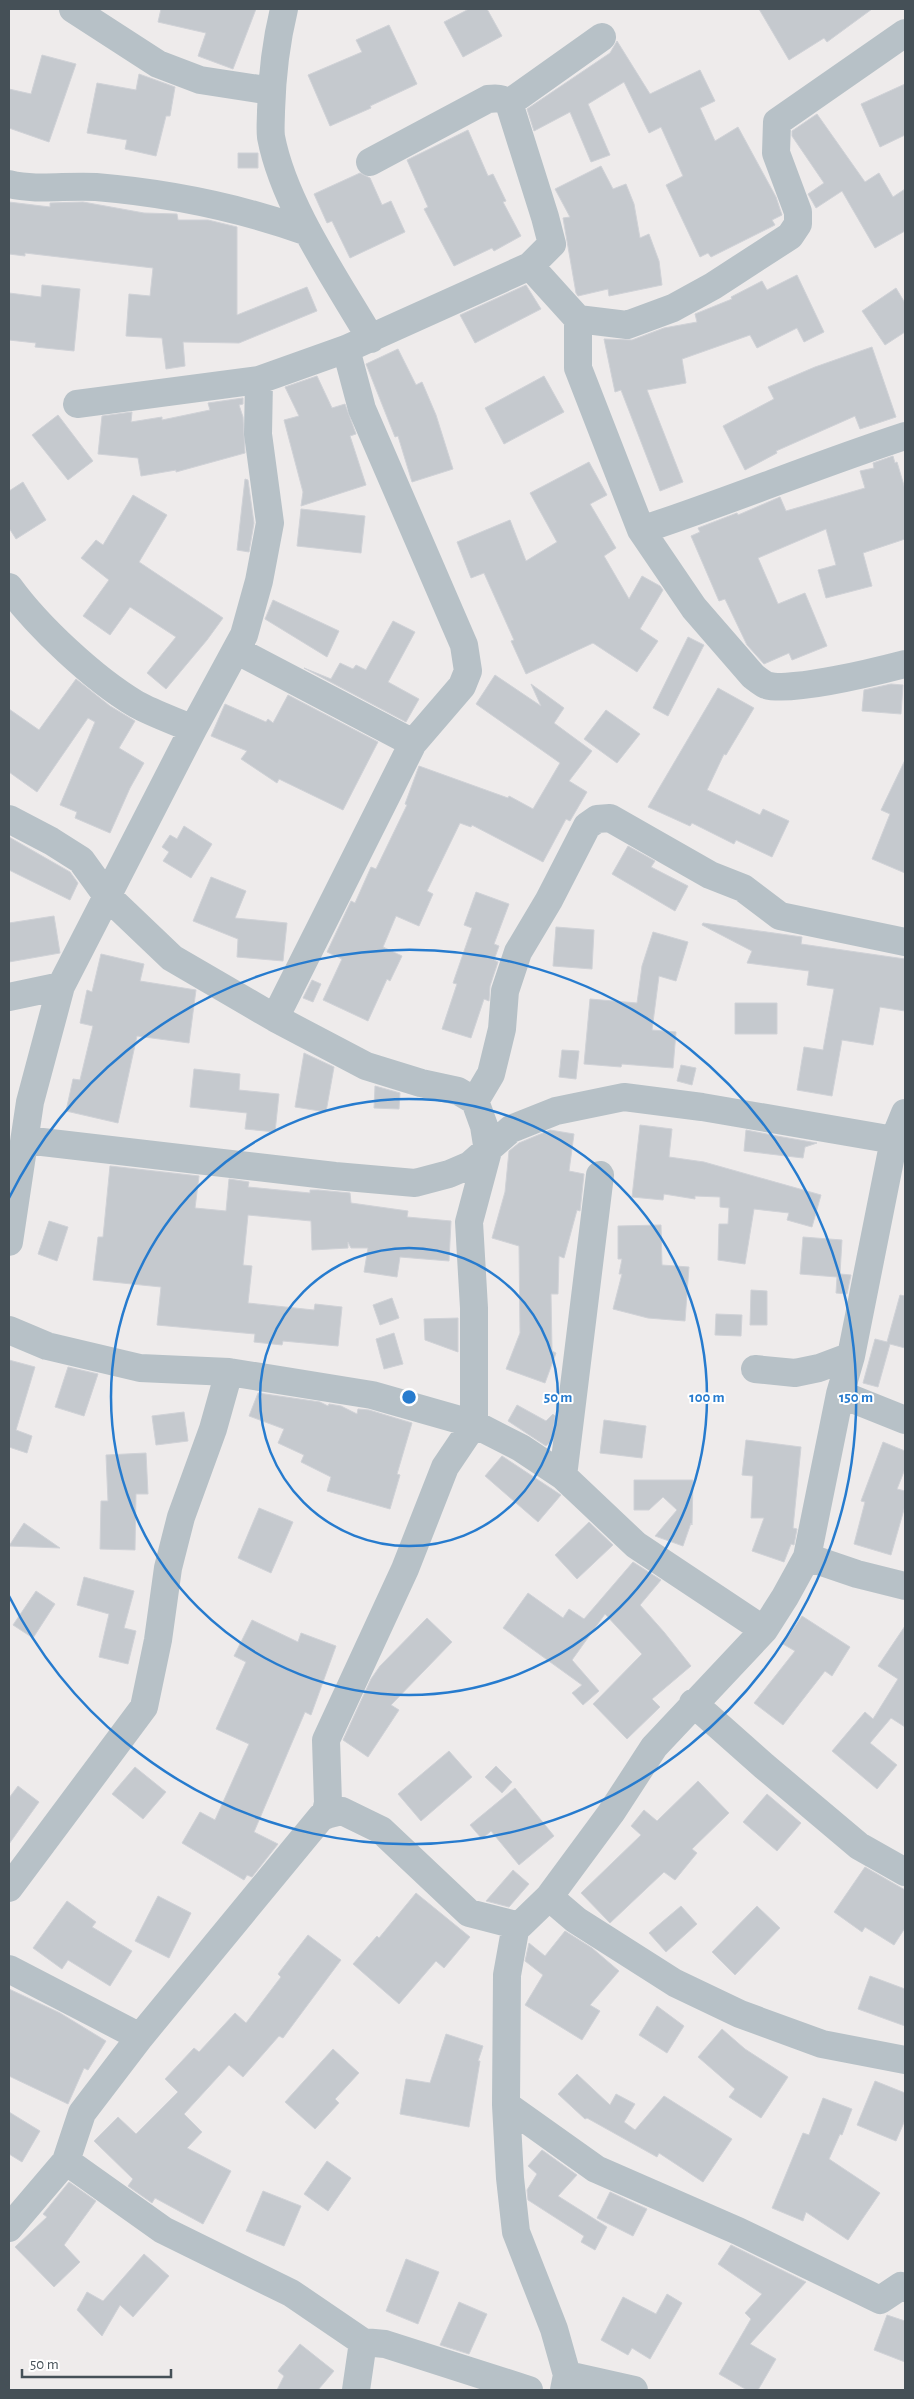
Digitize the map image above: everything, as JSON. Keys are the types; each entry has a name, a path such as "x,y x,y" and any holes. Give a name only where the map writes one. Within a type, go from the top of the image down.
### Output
{"street":[{"path":"73,9 158,64 200,80 272,91"},
{"path":"284,9 278,33 272,91 271,136 286,183 308,232 371,338"},
{"path":"530,266 578,319 627,325 672,308 713,286 790,236 798,224 798,212 776,153 777,122 905,32"},
{"path":"509,104 602,37"},
{"path":"77,404 259,380 346,349 530,266 552,244 545,216 509,104 498,98 488,99 370,162"},
{"path":"9,184 21,187 95,187 184,199 266,217 308,232"},
{"path":"578,319 578,368 641,530 694,608 753,676 765,685 783,687 868,674 905,664"},
{"path":"275,1018 413,743 462,686 468,671 464,644 362,409 346,349"},
{"path":"9,1242 30,1102 61,986 193,729 244,635 259,581 270,522 258,434 259,380"},
{"path":"641,530 719,504 849,454 905,436"},
{"path":"9,587 22,606 80,662 137,704 193,729"},
{"path":"236,650 413,743"},
{"path":"475,1101 491,1074 502,1029 505,991 518,952 549,900 587,826 597,819 610,818 710,874 743,888 780,916 905,942"},
{"path":"9,819 51,841 81,860 107,896 172,958 275,1018 366,1066 421,1083 458,1091 475,1101 484,1126 488,1151 469,1222 474,1308 474,1424 444,1467 405,1570 326,1740 328,1804 324,1816 140,2037 82,2113 66,2161 9,2228"},
{"path":"9,997 61,986"},
{"path":"25,1140 326,1175 415,1183 449,1174 470,1165 511,1129 556,1110 624,1097 702,1107 894,1140"},
{"path":"324,1816 342,1811 381,1830 469,1913 516,1925 520,1924 549,1896 611,1813 654,1747 693,1703 764,1630 807,1557 840,1394 851,1356 894,1140 905,1113"},
{"path":"563,1476 600,1175"},
{"path":"9,1330 47,1346 140,1368 229,1372 372,1395 474,1424 522,1448 563,1476 636,1545 764,1630"},
{"path":"755,1369 795,1372 819,1368 851,1356"},
{"path":"9,1888 144,1707 158,1640 168,1568 181,1517 229,1372"},
{"path":"840,1394 905,1420"},
{"path":"807,1557 857,1574 905,1586"},
{"path":"693,1703 859,1846 905,1872"},
{"path":"549,1896 576,1920 675,1983 740,2014 822,2044 905,2060"},
{"path":"516,1925 507,1975 506,2105 510,2178 516,2232 554,2329 565,2382 634,2390"},
{"path":"9,1969 140,2037"},
{"path":"506,2105 596,2169 738,2231 880,2300 901,2286 905,2288"},
{"path":"66,2161 163,2230 291,2293 363,2342 385,2344 529,2390"},
{"path":"356,2390 363,2342"}],"building":[{"path":"161,9 256,9 233,69 198,56 206,33 158,22"},
{"path":"469,9 487,9 502,36 463,57 444,22"},
{"path":"759,9 872,9 827,42 824,38 789,60"},
{"path":"389,25 417,84 370,106 371,108 330,126 308,75 362,52 356,40"},
{"path":"617,41 650,94 700,70 715,101 700,108 715,141 738,127 776,197 782,215 772,220 775,225 711,257 708,253 700,257 666,185 683,176 661,127 649,133 624,82 588,104 610,155 591,162 570,112 534,131 527,109 610,53"},
{"path":"42,55 76,64 49,142 9,128 9,89 31,94"},
{"path":"139,74 175,87 170,116 166,116 156,156 125,149 127,140 87,133 97,83 136,90"},
{"path":"905,84 905,135 880,147 861,104"},
{"path":"817,114 865,182 879,173 893,197 905,189 905,231 875,248 842,191 816,208 808,194 824,183 792,136 792,131"},
{"path":"468,130 488,176 493,174 506,201 503,202 521,236 494,251 492,248 454,266 424,209 428,207 407,160"},
{"path":"238,153 258,153 258,168 238,168"},
{"path":"601,166 613,189 626,184 634,204 640,238 649,234 659,261 662,285 609,296 608,289 578,296 576,293 563,218 570,217 555,189"},
{"path":"360,173 370,178 382,205 391,201 405,232 350,258 332,221 327,223 314,194"},
{"path":"9,202 50,207 50,203 83,202 144,213 177,214 178,220 208,220 237,227 237,315 307,287 317,311 239,343 183,342 185,366 166,369 162,338 126,336 129,294 150,296 153,268 25,253 25,256 9,254"},
{"path":"797,275 824,332 804,342 797,328 757,348 750,335 682,359 686,383 647,390 683,482 660,491 621,390 615,392 604,339 632,340 664,328 697,322 695,314 732,299 731,297 762,281 767,290"},
{"path":"42,285 80,289 74,351 35,347 36,343 9,340 9,293 41,297"},
{"path":"526,285 541,309 475,343 460,315"},
{"path":"896,288 905,303 905,332 885,345 862,311"},
{"path":"872,347 896,417 860,429 855,416 776,451 777,453 745,470 723,426 774,399 768,387 815,367"},
{"path":"398,349 416,385 422,382 436,415 453,469 412,482 398,436 395,437 366,364"},
{"path":"317,376 332,408 345,404 356,434 350,436 366,485 301,506 303,492 284,420 299,416 285,387"},
{"path":"544,376 564,412 504,444 485,408"},
{"path":"243,398 243,404 239,405 243,417 245,453 176,472 176,470 141,476 138,458 98,454 102,416 132,412 131,422 162,417 162,420 210,410 208,403"},
{"path":"58,415 93,461 68,480 32,435"},
{"path":"893,456 895,463 897,462 905,489 905,539 863,553 872,586 826,598 818,570 836,565 826,529 758,558 778,604 805,593 827,646 792,660 789,653 764,664 747,645 725,599 719,601 691,536 700,532 698,528 737,513 738,515 780,497 786,511 865,488 860,471 874,468 873,463"},
{"path":"589,462 607,495 590,504 616,548 604,556 629,599 642,576 660,586 663,590 640,629 658,641 637,672 593,643 526,674 511,641 514,640 484,573 471,578 457,542 510,520 526,561 557,542 530,493"},
{"path":"245,479 248,480 254,523 249,552 237,550"},
{"path":"23,482 46,520 16,539 9,528 9,491"},
{"path":"133,495 167,515 139,562 223,618 166,689 147,673 176,637 130,607 110,635 83,616 109,580 81,558 96,540 103,545"},
{"path":"301,509 365,516 361,553 297,546"},
{"path":"273,600 339,631 327,657 265,619"},
{"path":"393,621 415,632 388,682 419,699 406,722 304,668 331,679 340,663 353,669 356,665 366,670"},
{"path":"688,637 704,645 668,716 653,708"},
{"path":"495,675 541,706 531,684 564,708 554,723 592,751 569,781 587,792 570,821 566,819 543,862 472,825 471,827 460,823 427,891 433,894 419,926 396,916 383,947 402,956 390,981 387,979 368,1021 323,1000 342,959 327,952 351,901 355,903 371,867 376,869 407,805 405,804 419,766 508,798 509,796 533,809 560,763 476,704"},
{"path":"76,679 110,706 135,721 119,748 144,763 130,788 110,833 75,818 77,812 60,805 95,722 88,718 37,792 9,772 9,709 39,730"},
{"path":"891,684 903,685 901,714 862,711 864,690"},
{"path":"718,688 754,708 726,755 724,754 707,790 760,815 763,809 789,821 772,857 736,840 734,844 692,823 690,826 648,807"},
{"path":"288,695 378,742 343,810 279,779 277,783 241,759 247,751 211,736 225,704 266,722 268,719 273,723"},
{"path":"606,710 640,734 617,763 584,739"},
{"path":"905,760 905,873 872,859 890,814 881,810"},
{"path":"184,826 212,844 191,878 163,861 169,852 162,847 170,835 177,839"},
{"path":"9,837 70,872 78,883 70,900 9,870"},
{"path":"628,846 655,861 651,867 688,886 675,911 612,874"},
{"path":"211,877 246,891 235,918 287,923 283,961 237,957 238,939 193,921"},
{"path":"476,892 509,904 494,944 499,946 494,960 498,962 490,986 489,1001 484,999 471,1038 442,1029 457,984 453,983 472,928 464,925"},
{"path":"54,916 60,953 9,962 9,923"},
{"path":"703,923 802,937 801,944 905,959 905,1011 880,1007 873,1045 842,1040 832,1096 797,1090 804,1047 823,1050 834,989 807,985 809,971 747,963 752,951 702,925"},
{"path":"556,927 594,930 592,969 553,966"},
{"path":"653,932 688,942 676,981 659,976 652,1030 676,1032 673,1068 622,1064 621,1067 584,1064 590,999 637,1003 642,966"},
{"path":"101,954 144,964 140,981 196,990 189,1043 137,1036 118,1123 66,1111 73,1079 80,1080 93,1026 80,1023 87,990 92,992"},
{"path":"312,980 321,984 313,1002 303,998"},
{"path":"735,1003 777,1003 777,1034 735,1034"},
{"path":"562,1050 579,1051 576,1079 559,1077"},
{"path":"304,1053 334,1067 326,1112 295,1107"},
{"path":"681,1065 696,1068 692,1085 677,1081"},
{"path":"194,1069 240,1074 239,1090 279,1094 275,1132 245,1129 247,1113 190,1107"},
{"path":"375,1086 400,1093 399,1109 374,1108"},
{"path":"640,1125 672,1129 669,1157 704,1162 821,1195 812,1227 787,1220 789,1213 754,1209 745,1264 718,1260 719,1224 728,1224 729,1208 720,1207 720,1197 695,1196 695,1199 664,1194 663,1200 632,1197"},
{"path":"550,1130 574,1134 569,1171 584,1174 580,1211 577,1210 564,1258 559,1256 558,1294 551,1294 552,1351 556,1353 545,1383 506,1369 520,1333 519,1246 492,1238 505,1192 509,1151 519,1143"},
{"path":"746,1130 817,1143 805,1147 803,1158 744,1151"},
{"path":"110,1166 199,1176 195,1208 226,1211 229,1179 249,1182 248,1187 310,1193 310,1190 318,1190 350,1193 351,1203 408,1211 407,1217 451,1221 449,1261 400,1257 397,1277 364,1272 368,1248 351,1248 348,1242 348,1248 312,1250 311,1221 248,1215 243,1265 252,1266 248,1303 314,1310 315,1304 342,1307 338,1346 283,1341 282,1345 254,1342 255,1334 157,1325 161,1287 93,1280 98,1237 103,1237"},
{"path":"49,1221 68,1227 57,1261 38,1254"},
{"path":"661,1225 662,1265 689,1267 685,1321 648,1318 613,1309 622,1274 619,1274 622,1259 618,1259 618,1226"},
{"path":"803,1237 842,1240 840,1274 851,1275 847,1294 836,1293 837,1277 800,1274"},
{"path":"751,1290 767,1291 767,1325 750,1325"},
{"path":"900,1295 905,1296 905,1348 890,1344 878,1387 863,1383 875,1339 887,1342"},
{"path":"392,1298 399,1318 380,1325 373,1305"},
{"path":"716,1314 742,1315 741,1336 715,1335"},
{"path":"458,1318 458,1352 425,1340 424,1319"},
{"path":"394,1333 403,1364 384,1369 376,1339"},
{"path":"9,1360 35,1367 16,1430 32,1436 27,1453 9,1447"},
{"path":"68,1367 98,1374 84,1416 55,1407"},
{"path":"258,1393 320,1402 328,1406 329,1404 341,1406 357,1414 358,1409 369,1410 412,1423 397,1474 400,1475 390,1509 327,1491 331,1477 301,1462 304,1455 278,1443 284,1429 249,1416"},
{"path":"517,1405 546,1421 553,1414 555,1416 552,1440 546,1446 508,1421"},
{"path":"184,1412 188,1441 156,1445 152,1416"},
{"path":"604,1420 646,1426 642,1458 600,1453"},
{"path":"746,1440 801,1447 793,1528 797,1529 794,1545 791,1544 784,1562 752,1551 764,1518 751,1518 753,1476 742,1475"},
{"path":"883,1442 905,1451 905,1469 897,1489 905,1491 905,1506 891,1555 854,1544 865,1502 861,1501"},
{"path":"146,1453 148,1494 136,1494 135,1550 100,1549 101,1501 108,1501 106,1455"},
{"path":"502,1456 561,1495 538,1522 485,1476"},
{"path":"634,1480 693,1480 692,1525 691,1523 683,1546 655,1536 677,1510 663,1497 649,1510 634,1510"},
{"path":"259,1508 293,1522 271,1573 238,1558"},
{"path":"589,1522 613,1545 577,1579 555,1555"},
{"path":"24,1523 60,1548 9,1546"},
{"path":"633,1562 661,1580 640,1605 691,1666 652,1699 660,1707 627,1739 593,1704 642,1654 605,1614 572,1660 599,1691 583,1705 572,1693 582,1685 503,1628 528,1593 563,1618 569,1609 584,1619"},
{"path":"84,1577 134,1591 124,1628 136,1631 128,1664 99,1657 109,1614 77,1605"},
{"path":"36,1591 55,1604 33,1638 13,1625"},
{"path":"802,1616 850,1647 832,1676 825,1671 783,1725 754,1703 795,1651 783,1644"},
{"path":"427,1618 452,1642 391,1705 399,1710 368,1757 343,1740 371,1679 380,1666"},
{"path":"252,1620 298,1642 301,1633 336,1646 311,1715 305,1712 254,1832 278,1844 252,1877 247,1875 244,1880 182,1843 200,1812 215,1820 249,1744 216,1729 246,1662 234,1656"},
{"path":"905,1626 905,1727 891,1718 870,1743 897,1765 877,1789 832,1751 865,1712 873,1719 898,1679 878,1666"},
{"path":"449,1751 472,1777 421,1821 398,1794"},
{"path":"496,1766 512,1782 502,1793 485,1777"},
{"path":"135,1767 166,1792 143,1819 112,1794"},
{"path":"698,1781 729,1813 692,1849 697,1853 675,1880 664,1872 610,1923 581,1893 641,1835 631,1826 644,1810 657,1821"},
{"path":"18,1786 39,1802 9,1844 9,1798"},
{"path":"515,1788 554,1836 519,1865 491,1831 482,1839 470,1825"},
{"path":"767,1794 801,1823 777,1851 743,1822"},
{"path":"865,1867 905,1890 905,1928 894,1945 865,1927 862,1932 834,1912"},
{"path":"513,1870 529,1884 509,1907 486,1901"},
{"path":"416,1893 470,1937 444,1968 436,1961 399,2004 353,1964 377,1936 379,1938"},
{"path":"158,1896 191,1913 169,1958 135,1941"},
{"path":"67,1901 96,1922 92,1927 132,1951 110,1986 68,1960 62,1969 33,1948"},
{"path":"681,1906 697,1924 666,1952 649,1933"},
{"path":"757,1906 780,1928 735,1975 712,1952"},
{"path":"565,1931 592,1948 619,1971 590,2005 600,2011 582,2040 525,2005 543,1975 525,1961 529,1943 545,1956"},
{"path":"308,1935 341,1960 283,2038 279,2036 243,2077 229,2065 184,2114 202,2132 187,2148 231,2171 203,2224 155,2198 152,2203 128,2186 133,2179 94,2141 118,2117 136,2134 178,2092 165,2079 194,2048 199,2052 235,2013 246,2023 281,1977 278,1974"},
{"path":"870,1976 905,1989 905,2026 858,2009"},
{"path":"9,1989 60,2013 106,2041 88,2070 84,2068 68,2104 9,2076"},
{"path":"657,2006 684,2026 667,2053 639,2035"},
{"path":"722,2029 745,2049 788,2077 761,2118 729,2097 735,2089 698,2057"},
{"path":"446,2034 483,2046 478,2061 480,2061 469,2127 400,2114 406,2079 430,2083"},
{"path":"333,2049 359,2073 335,2099 339,2103 315,2129 285,2102"},
{"path":"577,2074 610,2105 616,2094 635,2104 624,2122 635,2130 664,2096 732,2139 703,2182 659,2153 657,2157 587,2118 585,2119 558,2094"},
{"path":"875,2081 905,2093 905,2120 896,2141 857,2125"},
{"path":"823,2098 852,2109 842,2135 840,2134 829,2159 880,2193 848,2240 806,2212 803,2221 772,2208 803,2133 809,2135"},
{"path":"9,2112 40,2131 22,2162 9,2154"},
{"path":"542,2150 577,2175 558,2196 607,2227 595,2250 581,2242 584,2236 528,2200 527,2190 537,2174 528,2166"},
{"path":"327,2161 351,2178 328,2211 304,2194"},
{"path":"69,2182 96,2201 64,2245 80,2262 54,2287 15,2247 47,2217 43,2214"},
{"path":"263,2191 301,2206 284,2246 246,2231"},
{"path":"610,2192 647,2209 633,2236 597,2218"},
{"path":"731,2245 806,2282 750,2344 776,2359 758,2390 747,2390 719,2374 751,2319 745,2313 762,2294 718,2264"},
{"path":"144,2254 169,2276 133,2317 120,2305 102,2336 77,2310 87,2292 103,2301"},
{"path":"406,2259 439,2272 418,2324 386,2311"},
{"path":"667,2294 682,2303 650,2359 632,2348 628,2355 601,2340 623,2297 656,2314"},
{"path":"459,2302 487,2314 469,2354 440,2345"},
{"path":"887,2315 905,2321 905,2362 874,2350"},
{"path":"300,2344 334,2371 318,2390 277,2390 284,2376 278,2371"}]}
